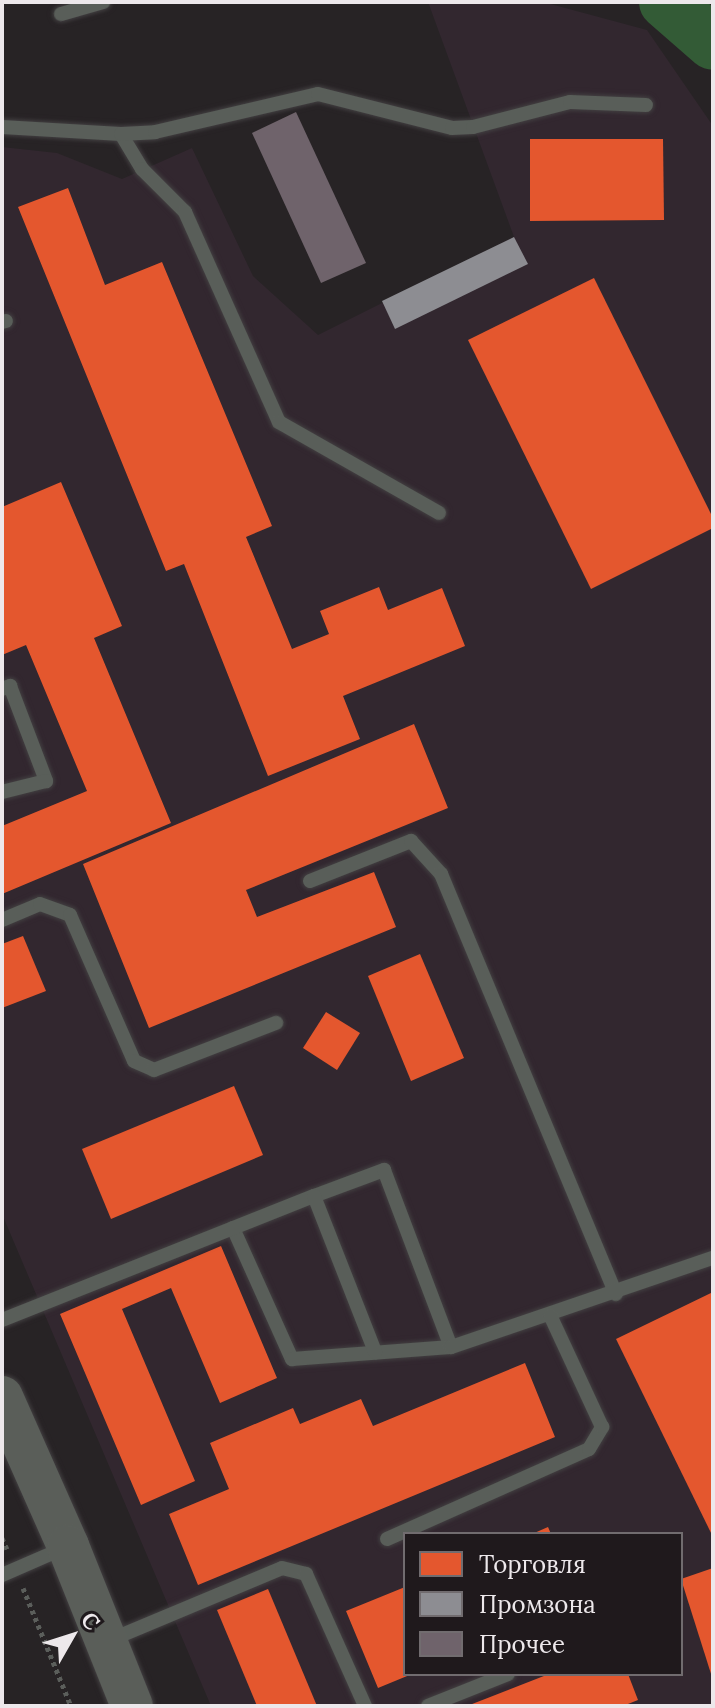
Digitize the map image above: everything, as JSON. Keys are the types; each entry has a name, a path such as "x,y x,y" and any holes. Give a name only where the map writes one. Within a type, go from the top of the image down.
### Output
{"main road":[{"path":"2,1397 68,1546 132,1706"}],"lane":[{"path":"61,14 103,2"},
{"path":"2,127 121,134 155,132 318,94 452,128 473,127 570,102 646,105"},
{"path":"121,134 142,169 185,212 279,422 439,513"},
{"path":"2,689 10,686 46,781 2,792"},
{"path":"310,881 411,841 441,874 616,1294"},
{"path":"2,920 40,904 70,915 134,1061 154,1070 276,1023"},
{"path":"2,1320 384,1170 451,1347"},
{"path":"314,1196 375,1352"},
{"path":"233,1228 292,1359 451,1347 616,1294 713,1258"},
{"path":"387,1539 589,1449 602,1427 550,1315"},
{"path":"9,1572 68,1546"},
{"path":"106,1642 282,1568 306,1574 365,1706"},
{"path":"428,1706 503,1676"}],"path":[{"path":"2,1538 9,1572 71,1706"}],"shaded area":[{"path":"428,2 543,2 647,30 713,126 713,1706 211,1706 2,1214 2,147 57,153 122,179 192,148 253,276 318,335 514,237"}],"building: Торговля":[{"path":"530,139 663,139 664,220 530,221"},
{"path":"68,188 105,285 162,262 272,526 246,537 292,649 329,634 320,611 379,587 388,610 442,588 465,646 343,696 360,739 268,776 184,564 166,571 18,207"},
{"path":"594,278 713,518 713,528 591,589 468,340"},
{"path":"61,482 122,626 94,638 171,823 2,894 2,826 87,791 26,645 2,655 2,507"},
{"path":"414,724 448,808 246,890 257,917 374,872 396,927 149,1028 83,864"},
{"path":"23,936 46,991 2,1008 2,944"},
{"path":"420,954 464,1058 411,1081 368,976"},
{"path":"326,1012 360,1033 337,1070 303,1048"},
{"path":"234,1086 263,1155 111,1219 82,1149"},
{"path":"221,1246 277,1378 220,1403 171,1288 122,1309 195,1481 141,1505 60,1314"},
{"path":"713,1292 713,1537 616,1339"},
{"path":"525,1363 555,1437 198,1585 169,1514 229,1489 210,1443 293,1408 300,1424 361,1399 373,1426"},
{"path":"713,1568 713,1677 683,1585 683,1578"},
{"path":"403,1588 403,1676 407,1676 378,1688 346,1611"},
{"path":"268,1589 317,1706 257,1706 217,1610"},
{"path":"544,1676 629,1676 638,1700 623,1706 467,1706"}],"building: Промзона":[{"path":"514,237 528,264 395,329 382,301"}],"building: Прочее":[{"path":"296,112 366,263 321,283 252,133"}],"waterway":[{"path":"666,2 713,43"}]}
